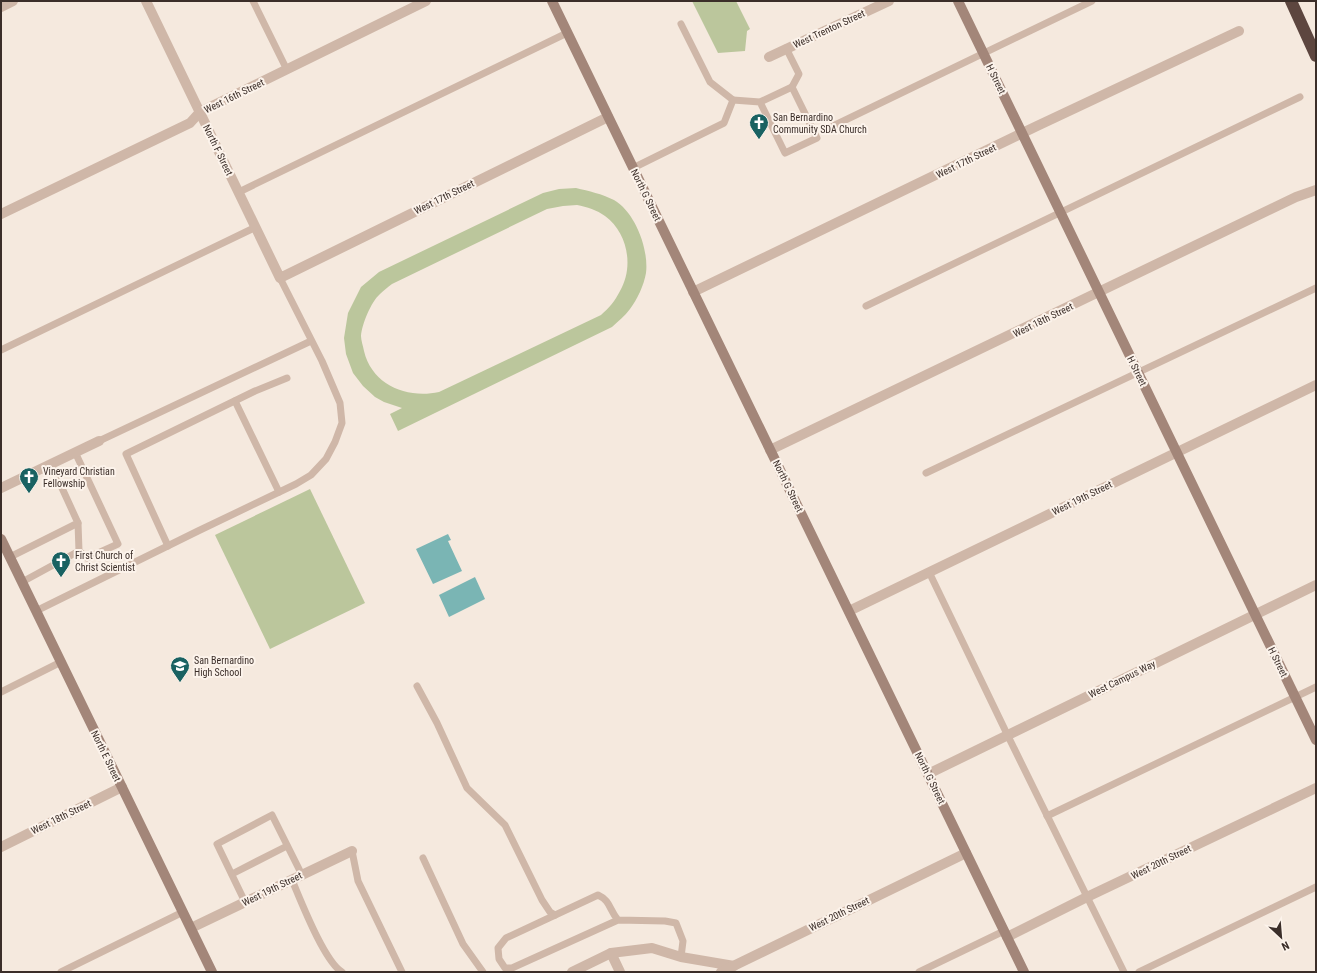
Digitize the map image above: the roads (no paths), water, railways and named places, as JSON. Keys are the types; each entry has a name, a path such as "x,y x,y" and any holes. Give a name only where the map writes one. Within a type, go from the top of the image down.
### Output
{"highway":[{"path":"1290,1 1316,56"}],"street":[{"path":"1,7 13,1"},
{"name":"North F Street","path":"146,1 280,278"},
{"name":"West 16th Street","path":"1,214 190,123 200,112 426,1"},
{"name":"North G Street","path":"552,1 1024,972"},
{"name":"West Trenton Street","path":"769,57 889,1"},
{"name":"H Street","path":"958,1 1316,740"},
{"name":"West 17th Street","path":"693,292 1022,133 1239,31"},
{"name":"West 17th Street","path":"280,278 608,117"},
{"name":"West 18th Street","path":"770,450 1296,198 1316,190"},
{"name":"West 19th Street","path":"849,611 1316,385"},
{"path":"1,488 98,441"},
{"name":"North E Street","path":"1,539 212,972"},
{"name":"West Campus Way","path":"928,774 1007,734 1316,585"},
{"name":"West 18th Street","path":"1,847 122,787"},
{"name":"West 20th Street","path":"1006,934 1316,788"},
{"name":"West 19th Street","path":"191,928 352,851"},
{"name":"West 20th Street","path":"721,972 966,852"},
{"path":"572,972 611,953 652,948 682,957 734,966"},
{"path":"611,953 620,972"}],"lane":[{"path":"253,1 287,70"},
{"path":"833,126 1092,1"},
{"path":"681,24 710,82 733,100 760,102 792,87 799,74 786,48"},
{"path":"239,192 567,32"},
{"path":"760,102 785,153 816,138 792,87"},
{"path":"866,306 1300,97"},
{"path":"633,168 724,123 733,100"},
{"path":"1,350 256,227"},
{"path":"36,611 296,484 311,475 326,459 335,442 342,423 340,403 280,278"},
{"path":"926,473 1316,288"},
{"path":"98,441 311,340"},
{"path":"168,546 126,454 287,378"},
{"path":"235,402 279,492"},
{"path":"50,464 78,523 79,550 87,558 118,544 75,452"},
{"path":"10,557 78,523"},
{"path":"22,582 79,550"},
{"path":"929,572 1124,972"},
{"path":"1,692 61,662"},
{"path":"417,686 437,723 467,788 505,825 542,900 550,912 555,915"},
{"path":"1047,816 1316,687"},
{"path":"245,902 217,844 272,815 302,875"},
{"path":"232,874 287,846"},
{"path":"352,851 358,880 402,972"},
{"path":"422,858 463,944 483,972"},
{"path":"292,880 323,949 330,961 342,972"},
{"path":"1139,972 1316,887"},
{"path":"618,920 614,916 606,898 598,895 506,938 498,948 499,959 503,970 512,968 618,920 666,921 676,923 683,941 682,957"},
{"path":"61,972 183,912"},
{"path":"920,972 1006,934"}],"water":[{"path":"448,534 451,540 448,541 462,571 433,584 416,549"},
{"path":"475,577 485,599 449,617 439,595"}],"place":[{"name":"San Bernardino Community SDA Church","path":"759,140"},
{"name":"Vineyard Christian Fellowship","path":"29,494"},
{"name":"First Church of Christ Scientist","path":"61,578"},
{"name":"San Bernardino High School","path":"180,683"}]}
